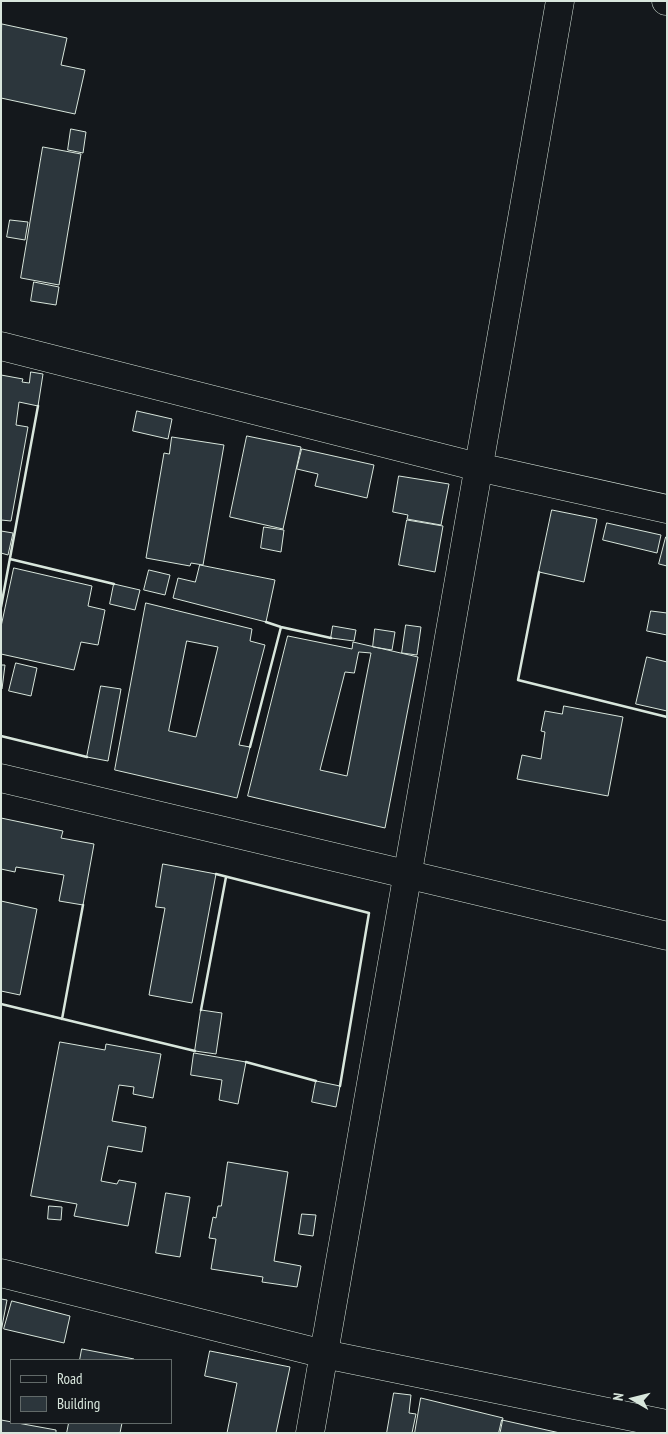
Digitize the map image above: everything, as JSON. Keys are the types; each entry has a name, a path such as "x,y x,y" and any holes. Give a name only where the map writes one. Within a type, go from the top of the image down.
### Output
{"street":[{"path":"310,1433 560,1"},
{"path":"1,346 478,467 667,509"},
{"path":"1,778 667,936"},
{"path":"1,1273 324,1354 667,1424"}],"building":[{"path":"2,24 67,38 61,65 85,70 75,114 1,98"},
{"path":"71,129 86,132 83,153 68,150"},
{"path":"43,147 81,154 59,285 21,278"},
{"path":"10,220 28,222 25,240 7,237"},
{"path":"34,282 59,287 56,305 31,301"},
{"path":"31,372 43,374 38,406 19,402 16,425 28,427 11,521 1,520 1,375 23,379 22,382 29,383"},
{"path":"137,411 172,419 168,439 133,431"},
{"path":"247,436 301,447 283,529 230,517"},
{"path":"172,437 224,445 203,565 191,563 190,566 146,558 164,453 169,454"},
{"path":"302,449 374,465 367,498 315,486 318,474 297,469"},
{"path":"399,476 449,484 441,525 407,519 408,515 393,512"},
{"path":"552,510 597,519 584,582 539,572"},
{"path":"407,520 443,526 435,572 399,565"},
{"path":"607,523 661,535 657,553 603,540"},
{"path":"264,527 284,530 281,552 261,548"},
{"path":"1,531 13,533 8,555 1,553"},
{"path":"667,537 667,566 659,564"},
{"path":"200,565 275,580 266,622 173,598 178,578 195,582"},
{"path":"14,568 92,586 88,606 105,610 98,645 81,642 74,670 1,654 1,627"},
{"path":"149,570 170,575 165,595 144,590"},
{"path":"114,584 140,590 135,610 110,604"},
{"path":"146,603 252,629 250,641 265,645 239,745 250,747 237,798 115,770","holes":["187,641 218,647 196,737 169,731"]},
{"path":"651,611 667,613 667,635 647,631"},
{"path":"406,625 421,627 417,655 402,653"},
{"path":"333,626 356,630 354,641 331,638"},
{"path":"375,629 395,632 392,650 373,647"},
{"path":"288,636 352,649 353,642 418,657 385,828 248,796","holes":["359,652 371,653 347,776 320,770 345,672 354,673"]},
{"path":"647,657 667,662 667,711 636,704"},
{"path":"16,663 37,668 31,696 9,691"},
{"path":"1,665 5,665 2,689 1,689"},
{"path":"101,686 121,689 108,761 87,757"},
{"path":"564,706 623,717 608,796 517,779 522,755 541,759 545,732 541,731 545,711 562,714"},
{"path":"1,818 63,831 61,838 94,844 83,905 59,901 64,875 16,867 15,872 1,869"},
{"path":"163,864 216,874 192,1003 149,995 165,908 156,907"},
{"path":"1,901 37,909 20,995 1,991"},
{"path":"201,1010 222,1013 216,1054 195,1051"},
{"path":"60,1042 105,1050 106,1044 161,1054 153,1098 133,1094 134,1087 119,1085 112,1121 146,1127 142,1152 108,1146 101,1181 117,1184 119,1180 136,1183 128,1226 74,1216 77,1204 31,1196"},
{"path":"194,1053 246,1062 238,1104 219,1100 222,1080 191,1075"},
{"path":"316,1081 340,1086 336,1107 312,1102"},
{"path":"228,1162 288,1172 274,1261 301,1266 297,1287 262,1282 263,1277 211,1269 216,1239 209,1238 213,1217 216,1218 218,1206 221,1206"},
{"path":"166,1193 190,1197 180,1257 156,1253"},
{"path":"49,1206 62,1207 61,1220 48,1219"},
{"path":"302,1214 316,1215 313,1236 299,1234"},
{"path":"1,1299 7,1300 1,1332"},
{"path":"12,1301 70,1316 64,1343 4,1329"},
{"path":"82,1349 134,1359 80,1359"},
{"path":"210,1351 290,1367 276,1433 227,1433 237,1383 205,1376"},
{"path":"394,1393 411,1395 409,1413 416,1414 412,1433 387,1433"},
{"path":"421,1398 503,1418 500,1433 415,1433"},
{"path":"1,1420 10,1422 10,1424 23,1424 56,1430 56,1433 1,1433"},
{"path":"502,1420 560,1433 499,1433"},
{"path":"69,1424 122,1424 120,1433 67,1433"}],"wall":[{"path":"1,607 38,406"},
{"path":"10,559 114,584"},
{"path":"539,572 518,680 667,717"},
{"path":"266,622 331,638"},
{"path":"250,747 281,627"},
{"path":"1,736 87,757"},
{"path":"216,874 369,913 340,1086"},
{"path":"201,1010 226,877"},
{"path":"62,1019 83,905"},
{"path":"1,1004 195,1051"},
{"path":"246,1062 316,1081"}]}
